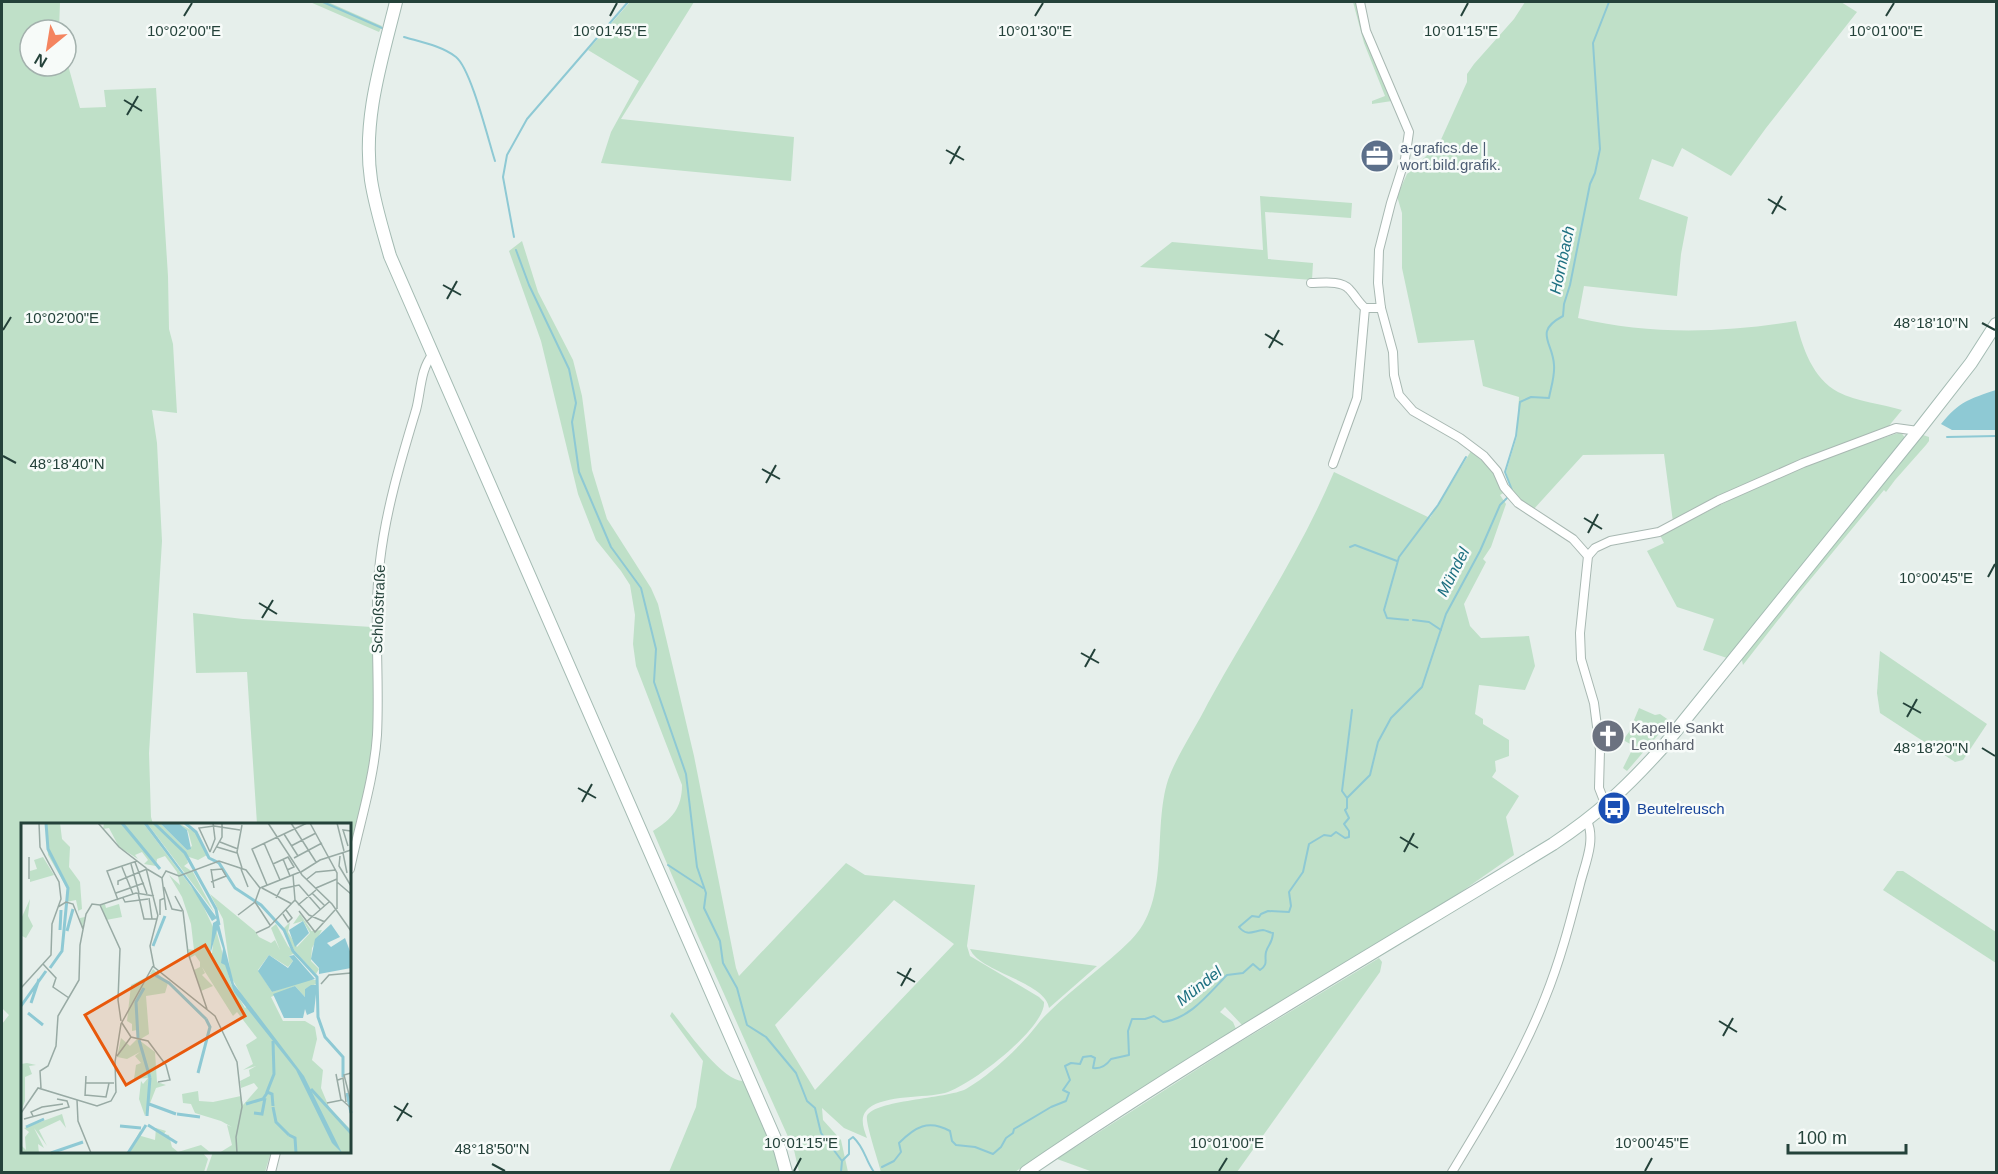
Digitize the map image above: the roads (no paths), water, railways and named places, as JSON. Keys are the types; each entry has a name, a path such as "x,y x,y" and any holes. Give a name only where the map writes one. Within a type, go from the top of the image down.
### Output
{"main road":[{"path":"396,2 377,80 369,140 371,177 379,218 390,256 780,1150 786,1173"},
{"path":"1026,1173 1206,1055 1534,856 1606,806 1662,748 1918,431 1971,363 1996,324"}],"street":[{"path":"1360,2 1366,31 1409,132 1405,159 1390,203 1378,250 1381,308 1393,352 1398,395 1413,411 1460,438 1484,456 1497,471 1504,487 1518,503 1573,539 1588,556"},
{"path":"1311,283 1342,284 1365,308 1381,308"},
{"path":"1333,464 1357,398 1365,308"},
{"name":"Schloßstraße","path":"351,865 373,767 376,736 375,633 380,561 392,490 419,400 426,362 433,354"},
{"path":"1606,806 1599,788 1600,750 1594,703 1581,659 1580,633 1588,556 1595,548 1610,541 1659,532 1719,500 1803,463 1896,428 1918,431"},
{"path":"1452,1173 1518,1057 1545,999 1564,947 1591,838 1587,821"},
{"path":"271,1173 276,1153"}],"water":[{"path":"1996,390 1996,430 1952,430 1941,424 1954,410 1966,402"}],"waterway":[{"path":"323,2 382,28"},
{"path":"514,237 503,177 507,155 527,119 628,2"},
{"name":"Hornbach","path":"1512,490 1505,472 1516,436 1520,402 1531,397 1549,398 1554,369 1547,332 1549,327 1563,316 1590,184 1600,149 1593,43 1609,2"},
{"path":"404,37 444,50 456,57 462,64 473,89 495,161"},
{"path":"516,250 529,285 569,369 576,403 572,422 579,472 611,547 641,588 656,649 654,682 686,774 697,867 706,893 704,908 720,941 723,963 737,988 747,1025 766,1037 796,1073 807,1101 815,1108 821,1133 842,1161"},
{"path":"1947,437 1996,436"},
{"path":"1408,620 1387,618 1384,610 1399,557 1438,505 1466,457"},
{"name":"Mündel","path":"1347,798 1370,775 1378,742 1391,718 1422,687 1446,614 1480,551 1500,505 1507,498"},
{"path":"1350,547 1355,545 1397,561"},
{"path":"1413,620 1429,622 1441,630"},
{"name":"Mündel","path":"882,1167 894,1161 901,1152 899,1143 905,1137 916,1129 928,1125 950,1131 952,1141 956,1145 975,1147 993,1154 1013,1133 1014,1129 1051,1107 1066,1101 1069,1093 1063,1090 1070,1080 1065,1066 1071,1063 1080,1064 1083,1057 1091,1056 1095,1058 1093,1068 1098,1068 1111,1059 1129,1055 1128,1031 1132,1019 1154,1016 1163,1022 1173,1020 1190,1011 1227,975 1243,973 1253,964 1260,970 1263,968 1273,933 1263,930 1247,933 1239,927 1252,916 1259,917 1268,911 1289,912 1291,906 1289,892 1303,872 1309,844 1324,835 1331,836 1336,832 1345,838 1349,837 1349,831 1344,824 1349,818 1345,810 1347,798 1342,791 1352,710"},
{"path":"668,865 703,888"},
{"name":"Mündel","path":"841,1172 842,1161 849,1154 849,1140 853,1137 860,1145 874,1172"}],"place":[{"name":"a-grafics.de | wort.bild.grafik.","path":"1377,156"},
{"name":"Kapelle Sankt Leonhard","path":"1608,736"},
{"name":"Beutelreusch","path":"1614,808"}]}
